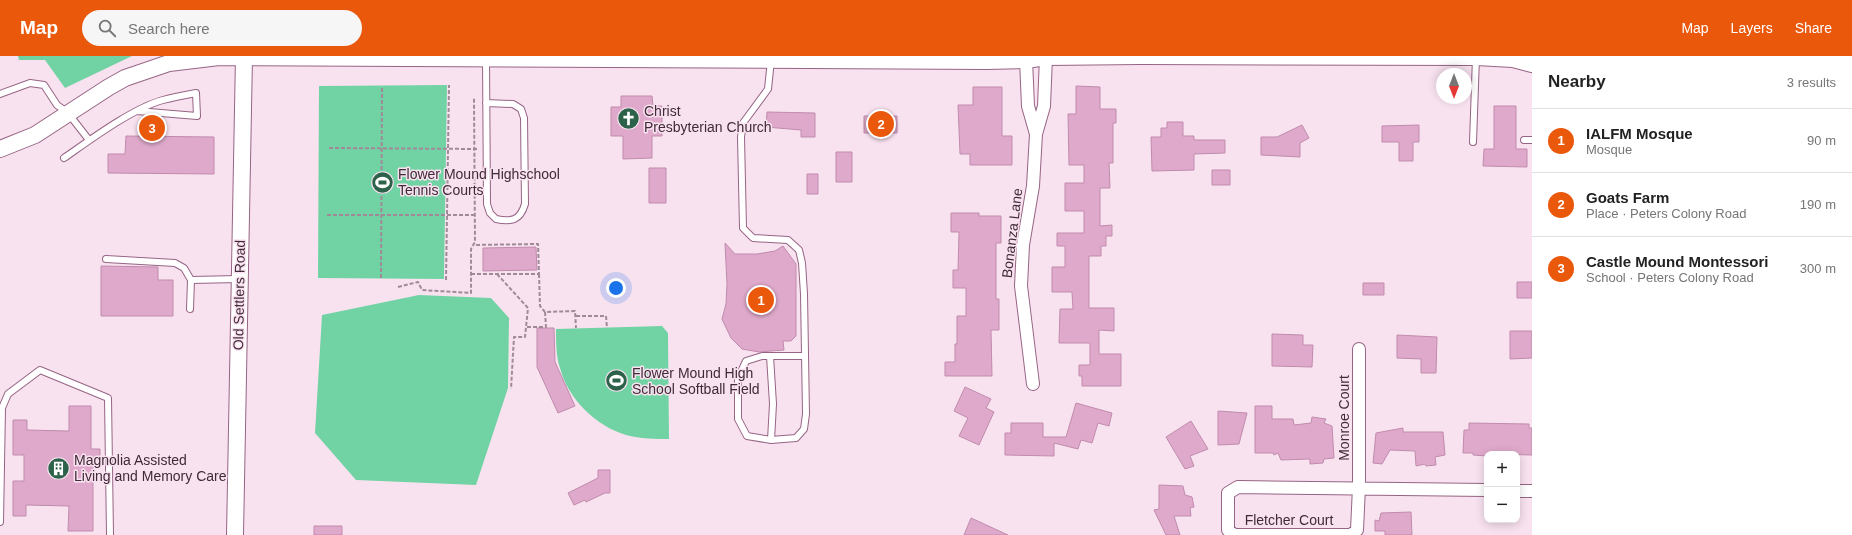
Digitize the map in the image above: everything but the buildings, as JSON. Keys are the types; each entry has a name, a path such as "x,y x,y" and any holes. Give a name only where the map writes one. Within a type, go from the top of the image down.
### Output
{"street":[{"path":"0,149 35,135 114,84 156,67 188,60 244,56 486,60 585,58 771,58 1026,60 1046,57 1171,56 1476,57 1513,59 1532,64"},
{"name":"Old Settlers Road","path":"235,535 244,56"},
{"name":"Bonanza Lane","path":"1033,384 1021,286 1023,245 1033,186 1036,134 1044,106 1046,57"},
{"name":"Bonanza Lane","path":"1026,60 1028,106 1036,134"},
{"name":"Monroe Court","path":"1359,349 1359,487"},
{"name":"Fletcher Court","path":"1359,487 1357,530 1351,535 1234,535 1228,530 1228,493 1238,487 1359,487 1484,490"},
{"path":"1520,491 1532,491"}],"lane":[{"path":"1473,142 1476,57"},
{"path":"771,58 768,89 743,123 741,137 743,228 753,238 788,240 799,250 802,262 804,294 804,356 804,429 796,438 771,440 747,436 738,420 738,378 746,361 762,356 804,356"},
{"path":"486,60 486,103 487,149 487,204 490,213 496,219 505,221 516,219 522,213 525,204 524,118 521,109 513,104 486,103"},
{"path":"0,94 30,83 44,85 57,105 68,113 89,140"},
{"path":"64,158 89,140 137,111 162,100 196,93 197,116 137,111"},
{"path":"1524,140 1532,140"},
{"path":"106,259 175,262 184,268 191,280 190,309"},
{"path":"191,280 239,279"},
{"path":"770,356 773,404 771,440"},
{"path":"0,522 2,408 8,394 40,370 108,398 110,535"}],"path":[{"path":"446,280 449,85"},
{"path":"381,278 382,86"},
{"path":"398,287 418,282 422,290 471,292 471,249 476,242 474,97"},
{"path":"329,148 487,149"},
{"path":"327,215 475,215"},
{"path":"473,245 538,244 540,306 545,312 546,327 527,327"},
{"path":"471,274 539,274"},
{"path":"497,274 528,308 525,337 514,337 511,389"},
{"path":"545,312 575,311 576,328"},
{"path":"576,316 606,316 607,328"}],"green space":[{"path":"18,56 132,56 65,88 45,60 19,60"},
{"name":"Flower Mound Highschool Tennis Courts","path":"447,85 444,279 318,278 319,86"},
{"path":"419,295 491,298 509,318 508,388 476,485 356,480 315,433 322,315"},
{"name":"Flower Mound High School Softball Field","path":"662,326 668,333 669,439 637,437 615,431 594,418 585,410 569,390 564,379 556,349 556,329"}],"place":[{"name":"Christ Presbyterian Church","path":"628,119"},
{"name":"Goats Farm","path":"881,124"},
{"name":"Castle Mound Montessori","path":"152,128"},
{"name":"Flower Mound Highschool Tennis Courts","path":"382,182"},
{"name":"IALFM Mosque","path":"761,300"},
{"name":"Flower Mound High School Softball Field","path":"617,381"},
{"name":"Magnolia Assisted Living and Memory Care","path":"59,468"}]}
